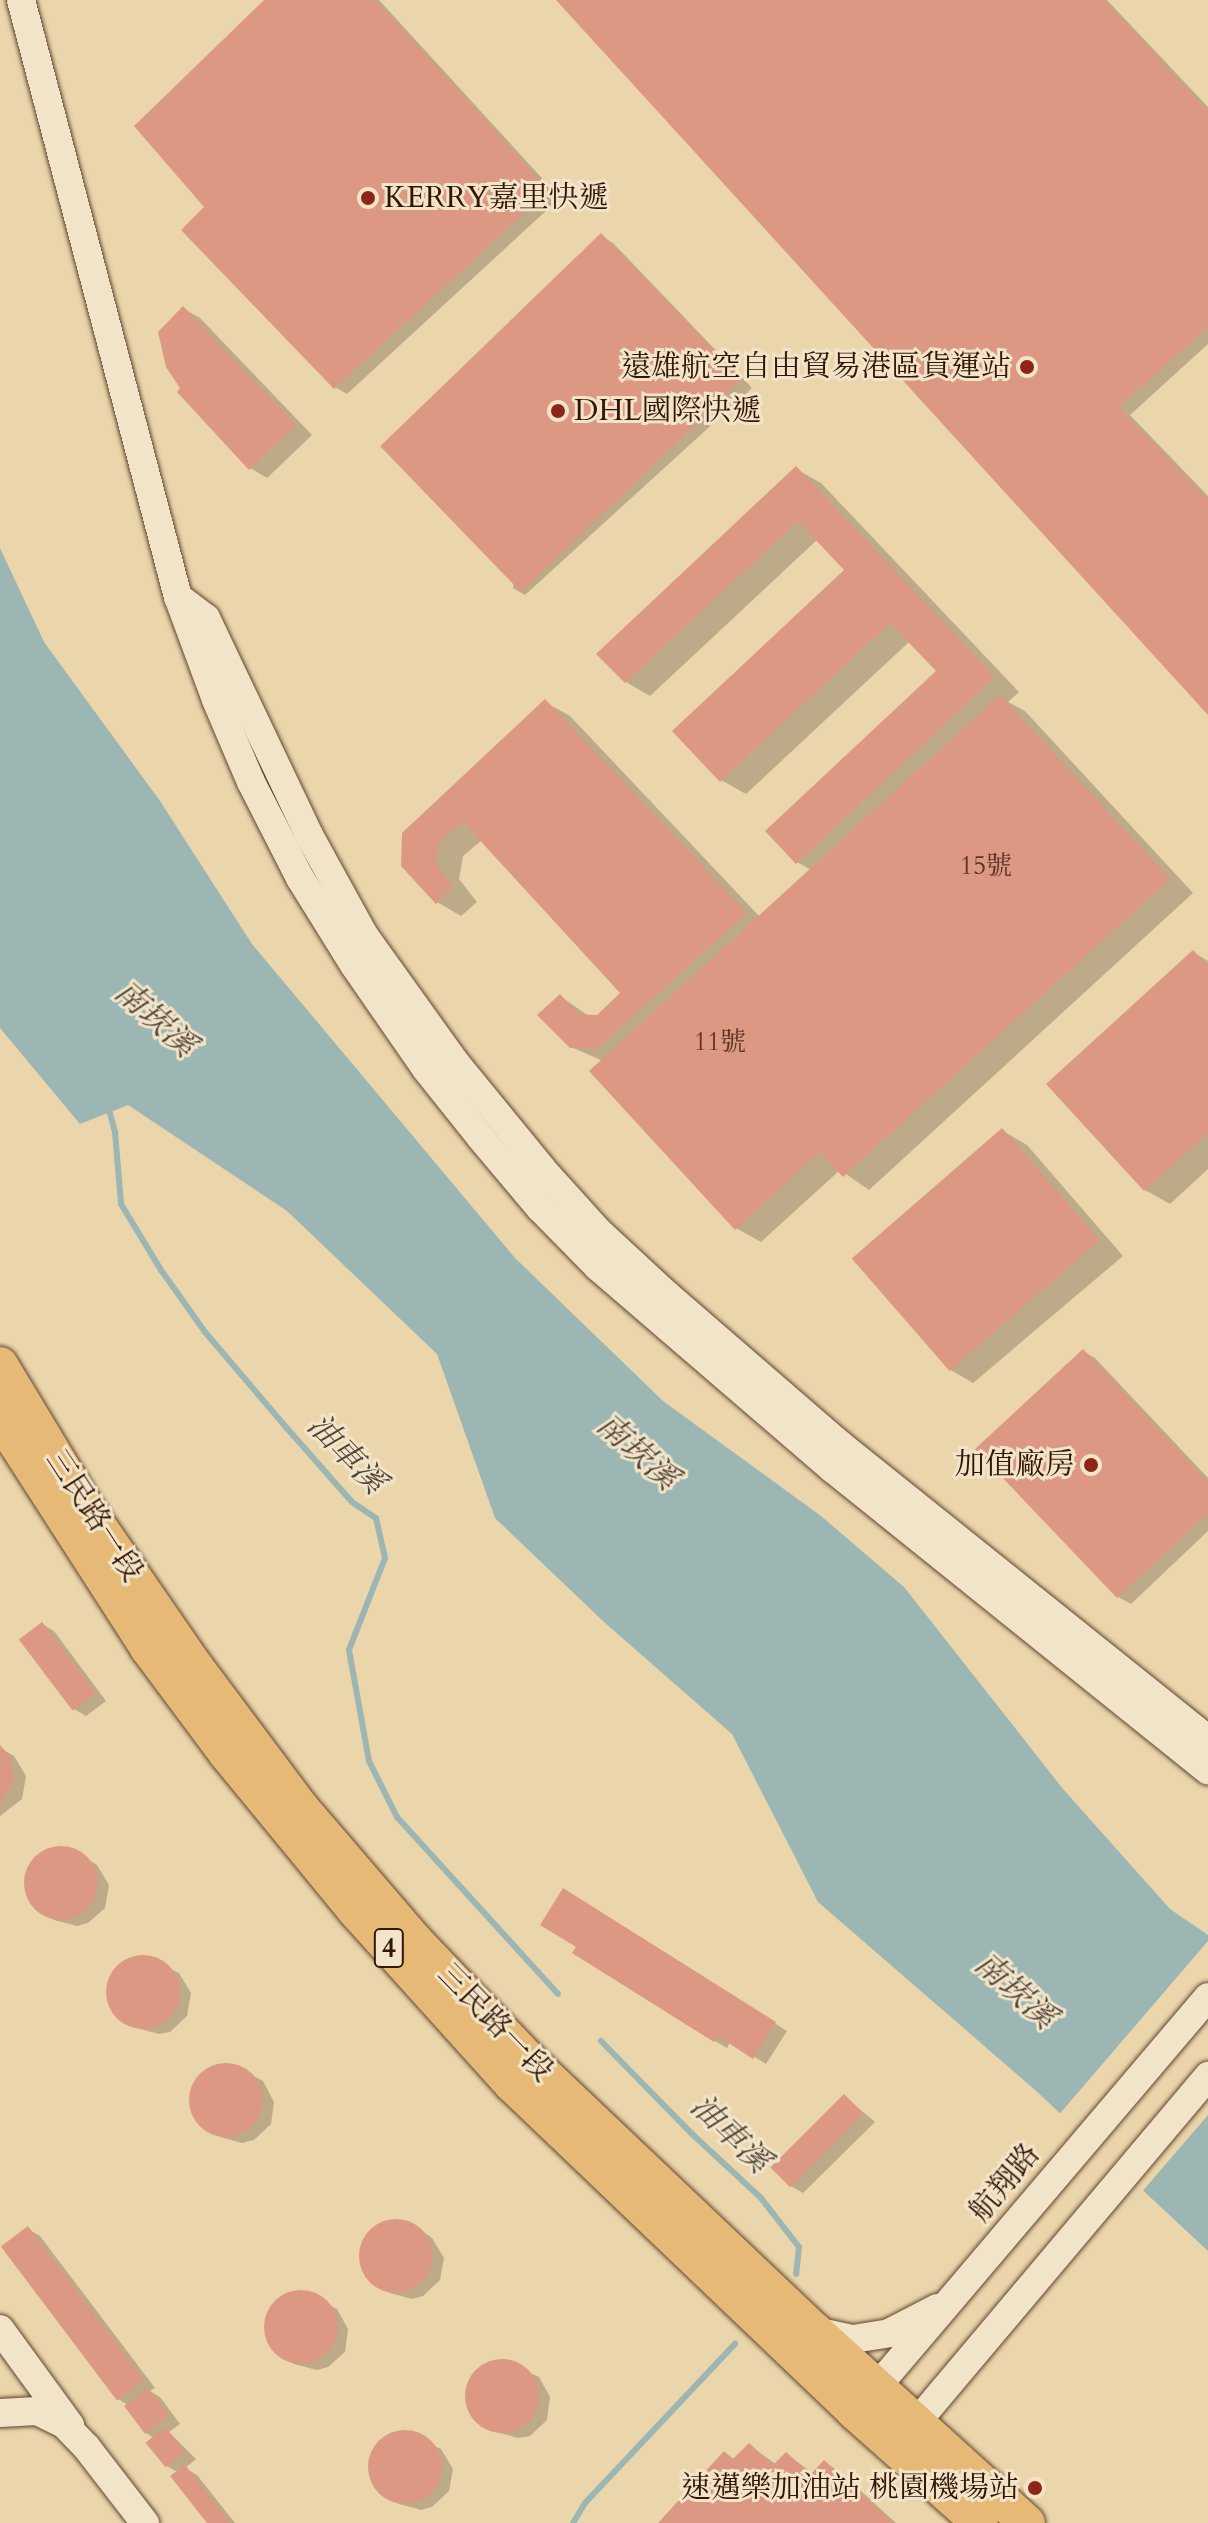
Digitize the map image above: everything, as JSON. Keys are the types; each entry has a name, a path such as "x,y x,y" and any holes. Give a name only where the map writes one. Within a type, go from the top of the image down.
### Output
{"main road":[{"name":"三民路一段","path":"0,1365 88,1511 194,1665 301,1808 414,1940 530,2061 815,2331 866,2400"},
{"name":"三民路一段","path":"0,1418 148,1648 227,1754 356,1911 512,2084 905,2435 1027,2523"},
{"name":"三民路一段","path":"905,2435 980,2523"}],"street":[{"path":"21,0 178,597 216,700 251,782 300,878 354,965 426,1069 540,1208 598,1267 809,1449 1208,1770"},
{"path":"178,597 206,618 303,823 364,935 455,1062 561,1190 666,1294 838,1443 1208,1739"},
{"name":"航翔路","path":"866,2400 1208,1997"},
{"path":"905,2435 1208,2076"},
{"path":"815,2331 853,2339 889,2333 923,2318 957,2293"},
{"path":"0,2329 145,2523"},
{"path":"0,2413 37,2411 64,2424 87,2448"}],"water":[{"name":"南崁溪","path":"0,548 44,642 160,801 252,944 515,1258 663,1401 821,1516 904,1587 1063,1789 1170,1909 1208,1935 1208,2251 1034,2089 818,1902 732,1734 604,1622 495,1518 437,1354 287,1211 128,1105 80,1124 0,1028"}],"pier":[{"path":"1208,1941 1208,2115 1140,2194 1057,2117"}],"building":[{"name":"KERRY嘉里快遞","path":"264,0 376,0 549,190 334,389 181,230 204,207 134,126"},
{"name":"遠雄航空自由貿易港區貨運站","path":"556,0 1104,0 1208,111 1208,327 1119,407 1208,500 1208,715"},
{"name":"DHL國際快遞","path":"601,233 742,379 521,592 380,446"},
{"path":"183,306 296,425 249,470 177,392 180,388 166,367 158,332"},
{"path":"796,466 995,677 796,864 765,831 936,671 890,623 720,782 672,731 844,570 798,521 625,683 596,654"},
{"path":"1000,695 1170,879 843,1177 820,1152 735,1230 589,1071"},
{"path":"545,699 747,913 598,1048 570,1048 537,1015 560,994 578,1014 597,1015 620,993 463,822 439,842 436,864 453,887 436,904 401,866 402,833"},
{"path":"1193,950 1208,966 1208,1133 1144,1191 1046,1084"},
{"path":"1002,1128 1100,1240 950,1371 852,1259"},
{"name":"加值廠房","path":"1083,1349 1208,1482 1208,1513 1117,1598 975,1449"},
{"path":"42,1622 96,1693 72,1711 19,1639"},
{"path":"0,1745 10,1756 14,1781 0,1804"},
{"path":"61,1846 75,1849 87,1857 95,1869 98,1883 95,1897 87,1909 75,1917 61,1920 47,1917 35,1909 27,1897 24,1883 27,1869 35,1857 47,1849"},
{"path":"563,1888 776,2022 753,2059 718,2036 714,2042 572,1953 576,1947 540,1925"},
{"path":"143,1955 157,1958 169,1966 177,1978 180,1992 177,2006 169,2018 157,2026 143,2029 129,2026 117,2018 109,2006 106,1992 109,1978 117,1966 129,1958"},
{"path":"226,2063 240,2066 252,2074 260,2086 263,2100 260,2114 252,2126 240,2134 226,2137 212,2134 200,2126 192,2114 189,2100 192,2086 200,2074 212,2066"},
{"path":"844,2094 864,2114 790,2187 770,2168"},
{"path":"396,2219 410,2222 422,2230 430,2242 433,2256 430,2270 422,2282 410,2290 396,2293 382,2290 370,2282 362,2270 359,2256 362,2242 370,2230 382,2222"},
{"path":"28,2226 144,2380 117,2401 1,2246"},
{"path":"301,2290 315,2293 327,2301 335,2313 338,2327 335,2341 327,2353 315,2361 301,2364 287,2361 275,2353 267,2341 264,2327 267,2313 275,2301 287,2293"},
{"path":"502,2359 516,2362 528,2370 536,2382 539,2396 536,2410 528,2422 516,2430 502,2433 488,2430 476,2422 468,2410 465,2396 468,2382 476,2370 488,2362"},
{"path":"148,2388 169,2416 145,2434 124,2406"},
{"path":"165,2427 185,2452 166,2468 146,2443"},
{"path":"405,2430 419,2433 431,2441 439,2453 442,2467 439,2481 431,2493 419,2501 405,2504 391,2501 379,2493 371,2481 368,2467 371,2453 379,2441 391,2433"},
{"path":"749,2443 773,2465 786,2452 811,2474 824,2460 893,2523 658,2523 724,2451 733,2459"},
{"path":"185,2465 230,2523 207,2523 170,2476"}],"waterway":[{"name":"油車溪","path":"108,1106 115,1132 121,1204 161,1270 205,1332 285,1426 352,1502 376,1518 385,1558 349,1650 369,1761 397,1817 558,1994"},
{"name":"油車溪","path":"601,2041 692,2134 761,2198 799,2247 796,2274"},
{"name":"油車溪","path":"573,2523 585,2503 735,2344"}],"place":[{"name":"KERRY嘉里快遞","path":"368,198"},
{"name":"遠雄航空自由貿易港區貨運站","path":"1027,367"},
{"name":"DHL國際快遞","path":"558,411"},
{"name":"加值廠房","path":"1091,1465"},
{"name":"速邁樂加油站 桃園機場站","path":"1035,2488"}]}
